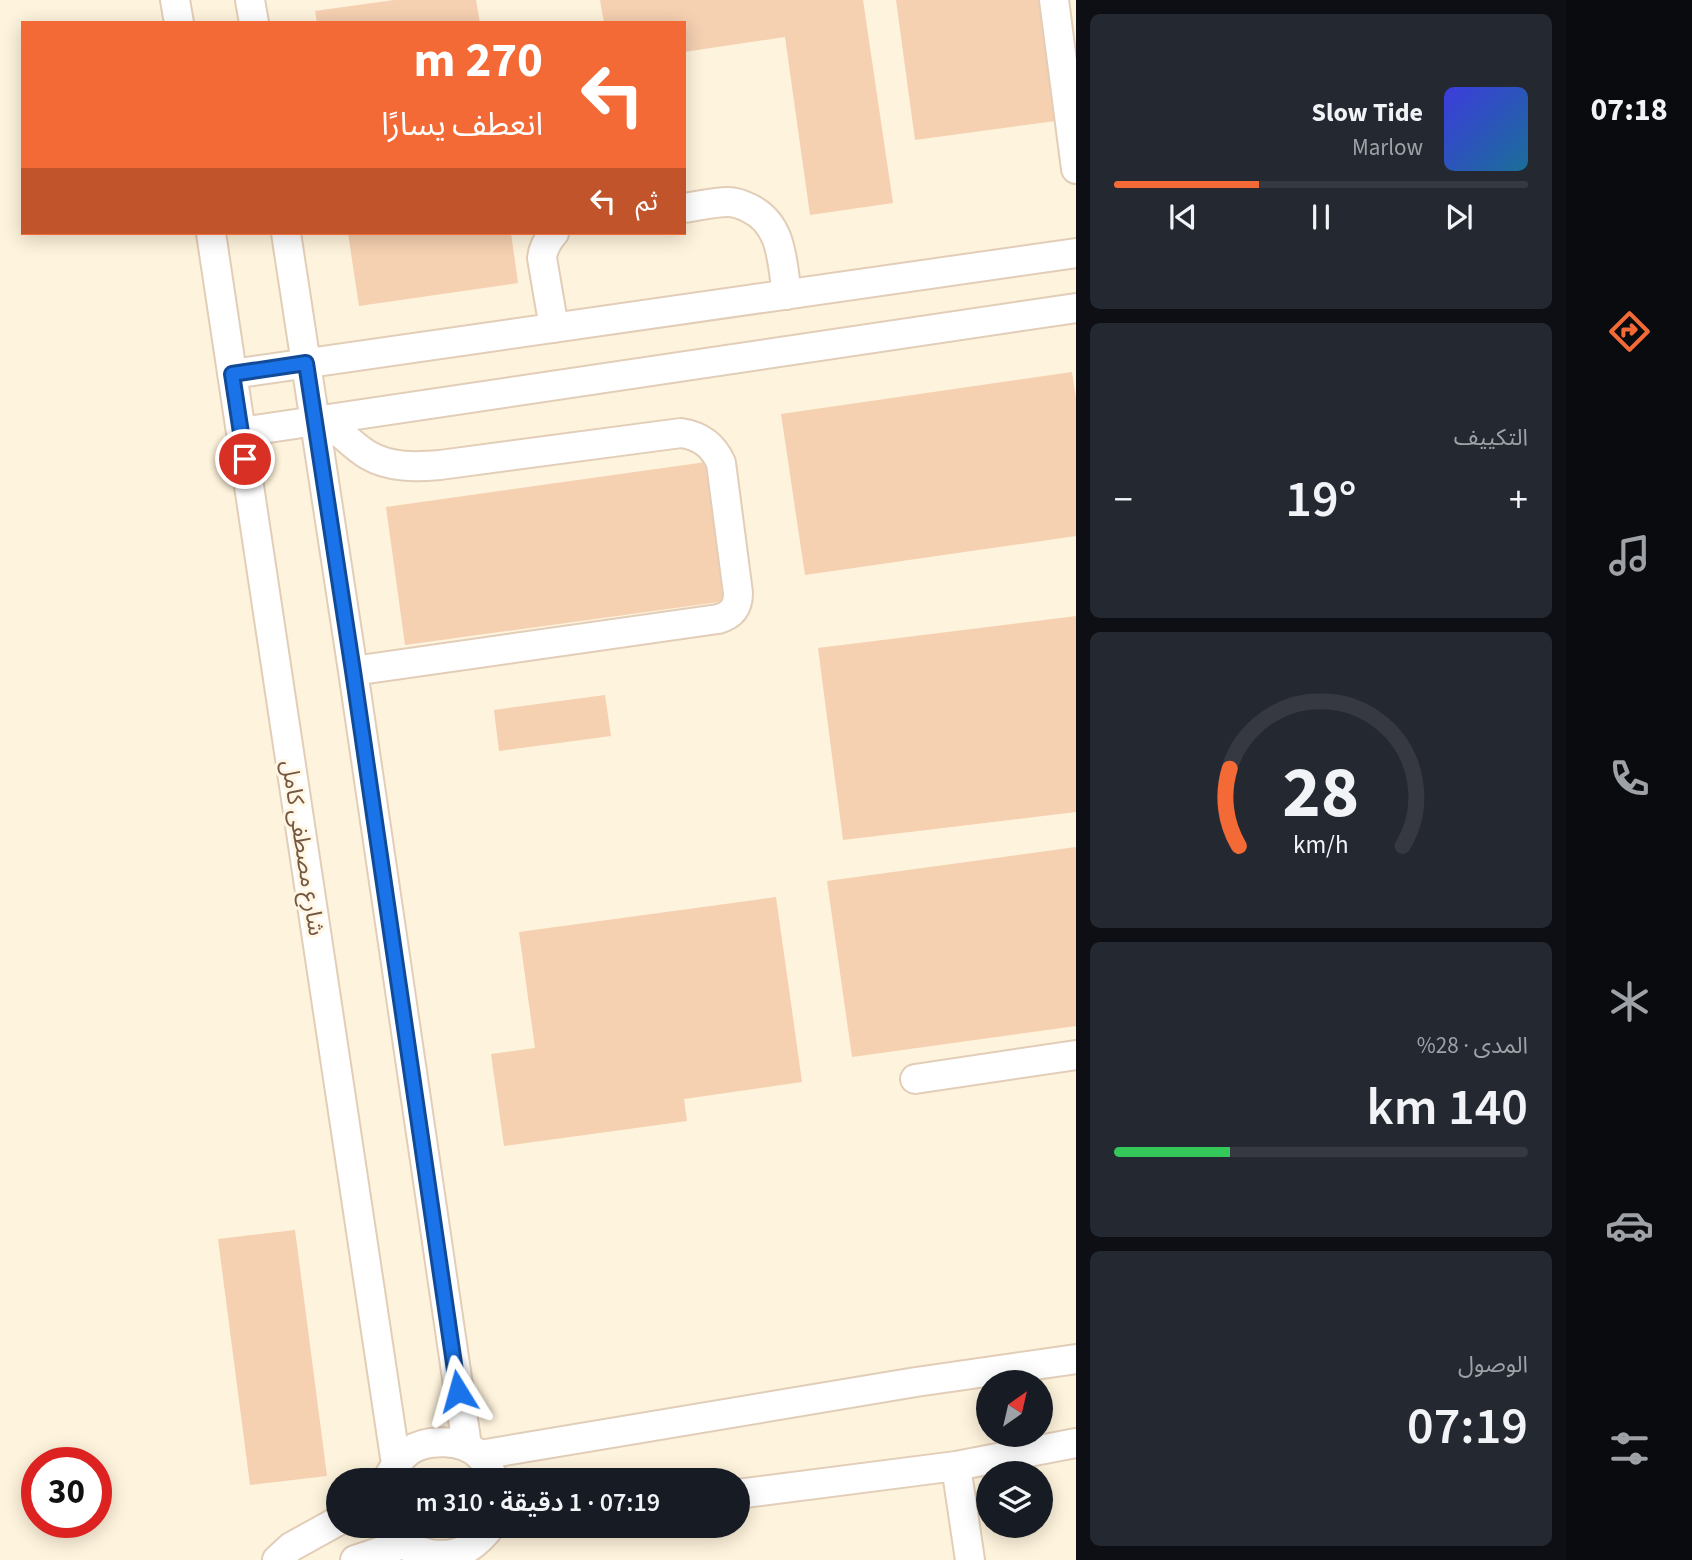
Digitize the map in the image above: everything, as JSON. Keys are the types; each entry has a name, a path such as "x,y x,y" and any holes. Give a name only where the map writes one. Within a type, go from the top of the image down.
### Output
{"street":[{"path":"175,0 178,21"},
{"path":"250,0 254,21"},
{"path":"1054,0 1076,169"},
{"path":"686,208 729,202 744,205 769,222 777,236 787,295"},
{"name":"شارع مصطفى كامل","path":"211,235 390,1468"},
{"path":"286,235 306,363 320,420 353,671 473,1451 487,1468"},
{"path":"552,235 543,249 542,258 554,328"},
{"path":"232,374 1076,253"},
{"path":"241,432 1076,308"},
{"path":"320,420 367,455 380,461 409,466 424,467 681,433 695,435 706,442 716,451 721,463 738,593 736,607 726,617 353,671"},
{"path":"915,1079 1076,1055"},
{"path":"394,1468 410,1450 428,1444 448,1443 473,1451 1076,1359"},
{"path":"750,1492 956,1466 1076,1443"},
{"path":"956,1466 970,1560"},
{"path":"277,1560 292,1547 326,1528"},
{"path":"355,1560 406,1545 424,1553 458,1556 481,1538"}],"building":[{"path":"394,0 476,0 480,21 317,21 315,11"},
{"path":"600,0 863,0 893,203 810,215 785,37 686,52 686,21 604,21"},
{"path":"896,0 1047,0 1063,120 915,140"},
{"path":"348,235 511,235 518,283 359,306"},
{"path":"1072,372 1076,398 1076,536 805,575 781,414"},
{"path":"706,462 726,601 405,645 386,507"},
{"path":"1076,616 1076,812 843,840 818,648"},
{"path":"605,695 611,736 499,751 494,710"},
{"path":"1076,847 1076,1026 852,1057 827,881"},
{"path":"776,897 802,1082 684,1099 687,1121 504,1146 491,1054 535,1048 519,932"},
{"path":"295,1230 326,1476 250,1485 218,1239"}],"route":[{"path":"245,459 232,374 306,363 458,1391"}]}
